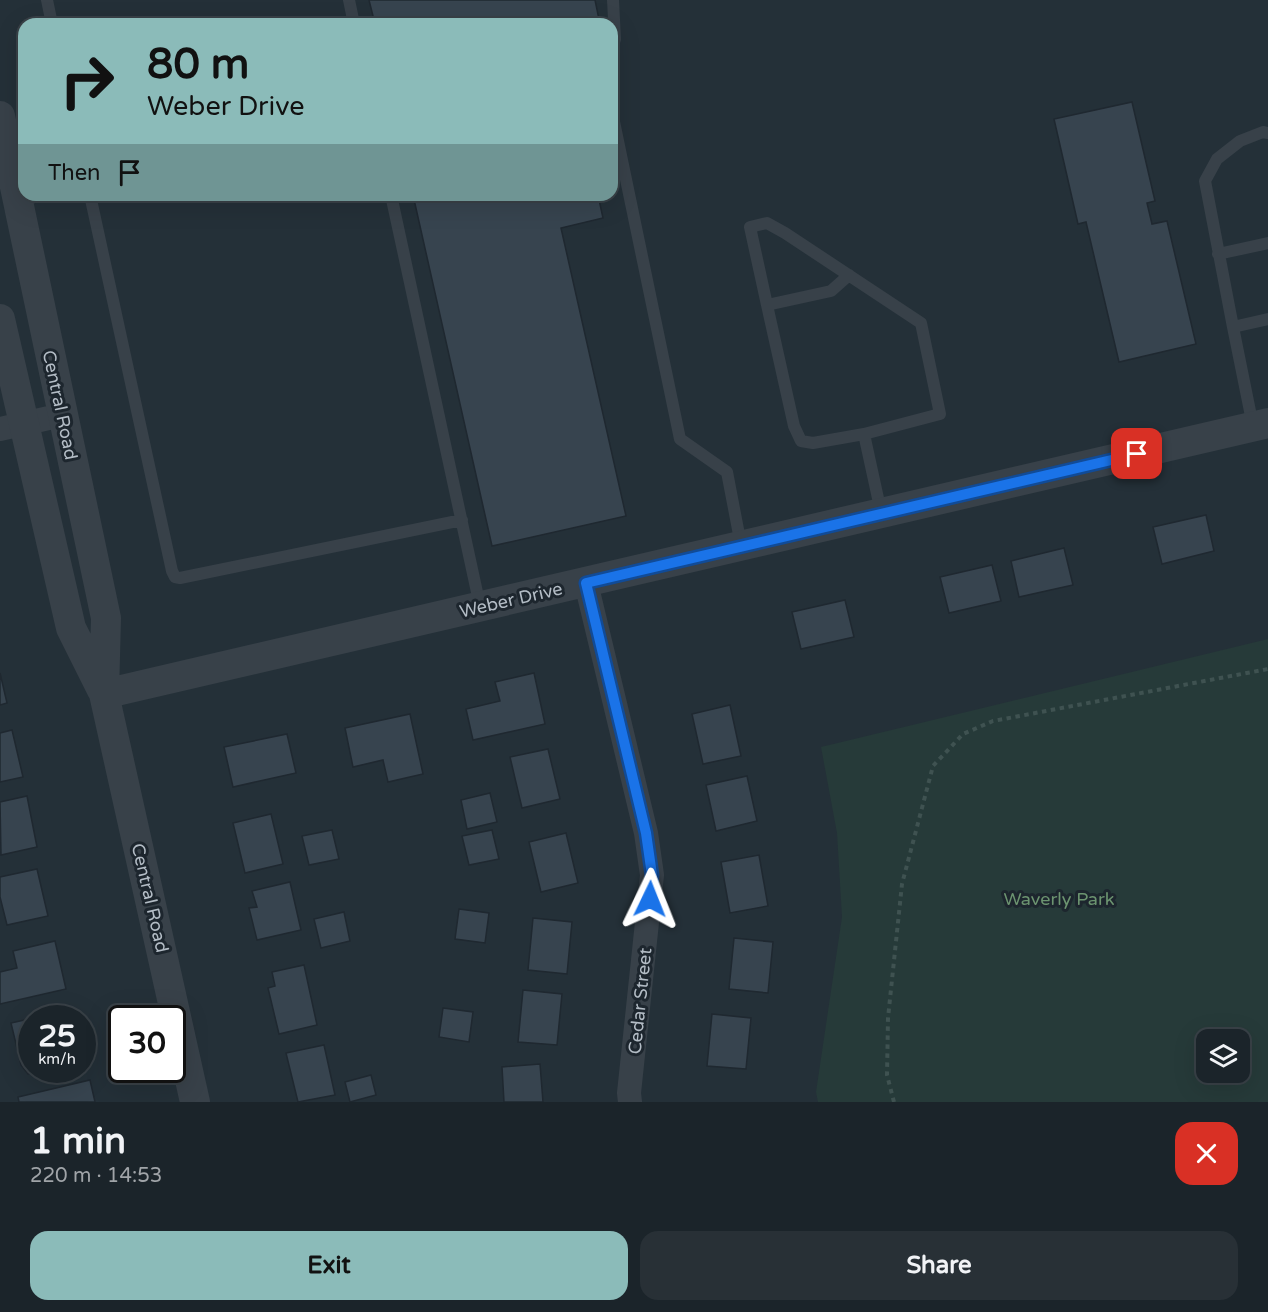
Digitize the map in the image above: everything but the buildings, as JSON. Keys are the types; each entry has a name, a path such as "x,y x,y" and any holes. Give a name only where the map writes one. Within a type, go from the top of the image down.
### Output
{"street":[{"name":"Central Road","path":"0,116 18,165"},
{"name":"Central Road","path":"30,201 63,415 106,618 104,694"},
{"name":"Central Road","path":"0,319 12,426 71,628 104,694 195,1102"},
{"path":"12,426 63,415"},
{"name":"Weber Drive","path":"104,694 1261,425"},
{"name":"Cedar Street","path":"586,583 646,833 652,875 629,1093 630,1102"}],"lane":[{"path":"46,0 50,18"},
{"path":"349,0 353,18"},
{"path":"613,0 614,18"},
{"path":"1261,425 1233,327 1204,181 1217,159 1232,147 1263,132 1268,133"},
{"path":"618,141 680,439 727,472 741,546"},
{"path":"91,201 175,577 180,578 462,520"},
{"path":"392,201 480,606"},
{"path":"767,223 849,275 921,323 940,414 864,434 813,443 801,441 794,426 750,227 767,223"},
{"path":"1218,254 1268,243"},
{"path":"768,305 831,291 849,275"},
{"path":"1233,327 1268,319"},
{"path":"864,434 881,513"}],"path":[{"path":"894,1102 886,1075 888,1018 902,884 933,766 963,734 993,721 1268,669"}],"green space":[{"name":"Waverly Park","path":"1268,639 1268,1102 818,1102 816,1092 842,917 837,833 821,747"}],"route":[{"path":"650,899 652,875 646,833 586,583 1137,454"}]}
